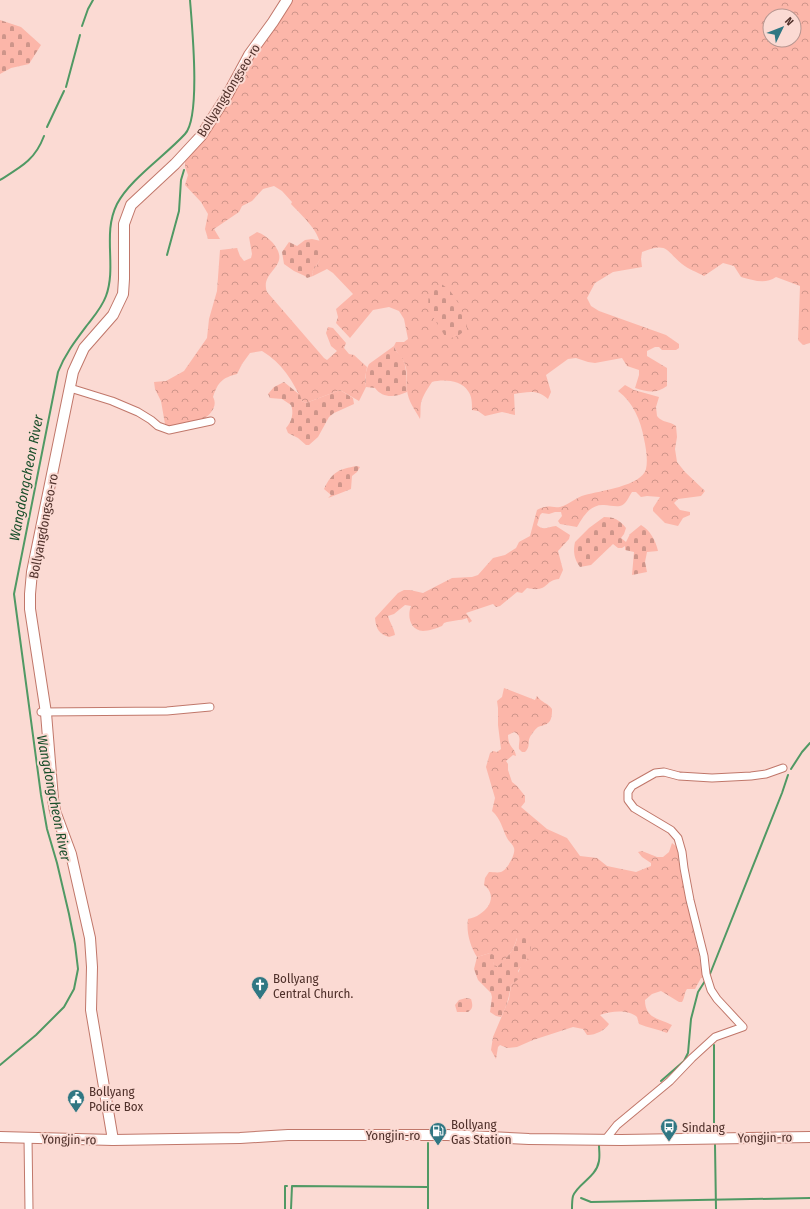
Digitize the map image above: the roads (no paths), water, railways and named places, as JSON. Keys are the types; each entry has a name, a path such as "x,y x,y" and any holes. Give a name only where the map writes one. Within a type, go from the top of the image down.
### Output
{"street":[{"name":"Bollyangdongseo-ro","path":"113,1140 91,1010 92,960 90,938 71,854 55,811 30,609 30,594 35,555 73,372 84,348 113,315 123,294 124,224 131,205 175,164 201,136 228,94 249,55 287,0"},
{"path":"70,388 112,401 138,412 158,426 169,430 211,421"},
{"path":"43,712 167,711 210,707"},
{"path":"605,1140 617,1126 670,1081 715,1037 743,1027 717,999 711,990 706,974 704,956 690,900 682,852 678,838 671,830 634,808 628,800 628,792 632,786 655,773 664,772 679,776 712,778 766,774 783,768"},
{"name":"Yongjin-ro","path":"0,1137 113,1140 328,1135 447,1135 529,1139 605,1140 810,1137"},
{"path":"28,1138 29,1209"}],"waterway":[{"path":"82,26 93,0"},
{"name":"Wangdongcheon River","path":"0,1065 36,1035 64,1007 74,989 78,969 69,914 47,829 41,795 14,594 58,372 71,347 98,311 106,296 110,273 110,227 117,204 130,186 185,134 190,124 193,110 194,91 194,49 190,0"},
{"path":"66,87 80,35"},
{"path":"47,127 64,91"},
{"path":"0,180 21,167 32,157 44,136"},
{"path":"167,255 179,211 181,180 184,170"},
{"path":"791,769 810,743"},
{"path":"710,974 788,775"},
{"path":"661,1081 684,1061 688,1053 691,1019 698,992 705,981"},
{"path":"714,1045 714,1131"},
{"path":"428,1143 428,1209"},
{"path":"572,1209 575,1191 591,1176 597,1167 599,1159 599,1145"},
{"path":"715,1145 716,1209"},
{"path":"285,1209 285,1186 287,1186"},
{"path":"291,1209 292,1186 428,1187"},
{"path":"581,1198 591,1202 810,1198"}],"place":[{"name":"Bollyang Central Church.","path":"260,1000"},
{"name":"Bollyang Police Box","path":"76,1113"},
{"name":"Sindang","path":"669,1142"},
{"name":"Bollyang Gas Station","path":"438,1146"}]}
